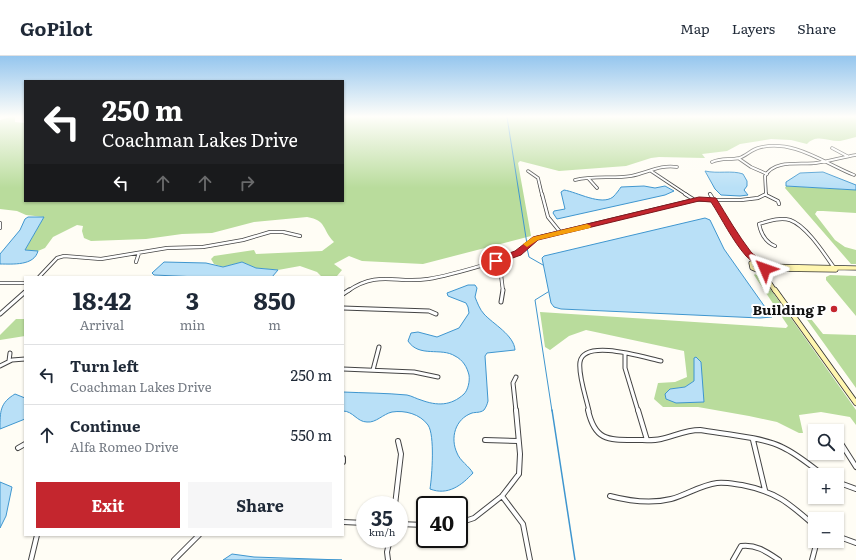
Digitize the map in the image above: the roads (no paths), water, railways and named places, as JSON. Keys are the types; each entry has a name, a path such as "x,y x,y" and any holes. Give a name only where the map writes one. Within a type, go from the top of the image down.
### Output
{"street":[{"path":"712,162 738,158 758,148 777,146 804,151 854,175"},
{"path":"832,148 847,156"},
{"path":"766,195 768,190 764,179 767,174 785,164 826,161 856,155"},
{"path":"738,158 751,167 767,174"},
{"path":"575,180 630,176 665,167 677,167"},
{"path":"528,171 538,178 548,217 561,233"},
{"path":"651,171 693,200"},
{"path":"588,178 596,188"},
{"path":"710,194 748,253 764,268 767,279"},
{"path":"344,293 359,283 372,279 427,279 516,254 534,239 693,200 752,199 766,195 774,198 779,204"},
{"path":"775,246 770,244 761,232 759,224 772,220 792,221 802,229 835,269"},
{"path":"0,223 0,228"},
{"path":"40,276 57,258 63,256 101,259 172,247 203,247 243,240 273,232 283,232 300,236"},
{"path":"63,256 65,252"},
{"path":"136,262 139,253"},
{"path":"748,253 751,266 767,279 856,403"},
{"path":"494,261 501,274 503,297 501,302"},
{"path":"751,264 758,263"},
{"path":"757,270 764,268 856,270"},
{"path":"0,283 24,283"},
{"path":"0,314 24,293"},
{"path":"344,308 429,311 436,314"},
{"path":"373,370 379,347"},
{"path":"661,362 603,349 591,350 586,353 580,360 580,368 591,423 596,431 602,436 616,439 658,440 695,430 780,446 797,455 814,468"},
{"path":"9,362 10,353"},
{"path":"625,354 625,368 647,440"},
{"path":"0,366 24,358"},
{"path":"344,369 414,372 438,377"},
{"path":"468,520 474,518 502,496 519,474 520,464 513,383 516,377"},
{"path":"485,440 518,441"},
{"path":"753,440 765,490"},
{"path":"397,496 401,454 398,441"},
{"path":"18,448 24,445"},
{"path":"844,448 856,467"},
{"path":"610,496 620,499 662,501 718,483 765,490 782,498 808,520"},
{"path":"844,485 856,489"},
{"path":"502,496 523,524 530,560"},
{"path":"344,522 356,523"},
{"path":"31,560 35,548 36,536"},
{"path":"174,560 198,536"},
{"path":"844,538 856,542"},
{"path":"733,560 741,546 754,545 779,560"},
{"path":"388,548 388,560"},
{"path":"812,560 815,548"}],"water":[{"path":"705,171 734,172 743,174 747,181 747,186 744,190 748,195 721,195 715,189"},
{"path":"823,172 856,185 856,190 786,186 786,182 800,173"},
{"path":"644,186 655,188 665,186 674,191 665,195 557,219 553,213 554,211 565,209 561,192 564,190 589,198 602,200 613,197 621,187"},
{"path":"28,217 44,217 25,250 38,251 36,256 28,262 0,264 0,254 20,230 25,219"},
{"path":"705,218 710,220 724,249 772,317 760,318 561,309 554,307 551,303 542,258 544,256"},
{"path":"164,262 206,263 223,267 242,262 256,268 278,270 273,276 176,276 154,275 152,273"},
{"path":"468,285 475,285 477,288 475,297 481,310 511,339 515,350 487,353 485,356 487,405 484,410 466,416 458,424 454,435 455,447 458,456 473,473 464,482 454,488 437,491 430,489 432,437 425,421 407,412 392,412 373,421 364,422 344,411 344,392 407,395 438,404 449,403 464,394 467,390 469,375 466,367 460,360 449,353 424,351 418,349 408,341 411,333 418,332 437,337 459,328 469,313 468,307 466,303 448,296 447,293"},
{"path":"696,357 701,362 704,402 676,403 666,399 665,394 670,389 685,387 694,381 694,358"},
{"path":"15,394 24,398 24,419 0,429 2,408 10,397"},
{"path":"0,482 12,487 6,516 0,528"},
{"path":"232,554 254,557 342,560 223,560"}],"waterway":[{"path":"511,141 527,244"},
{"path":"527,248 529,257 543,265"},
{"path":"548,292 535,300 552,411"},
{"path":"552,410 575,560"}],"place":[{"name":"Building P","path":"834,309"}]}
